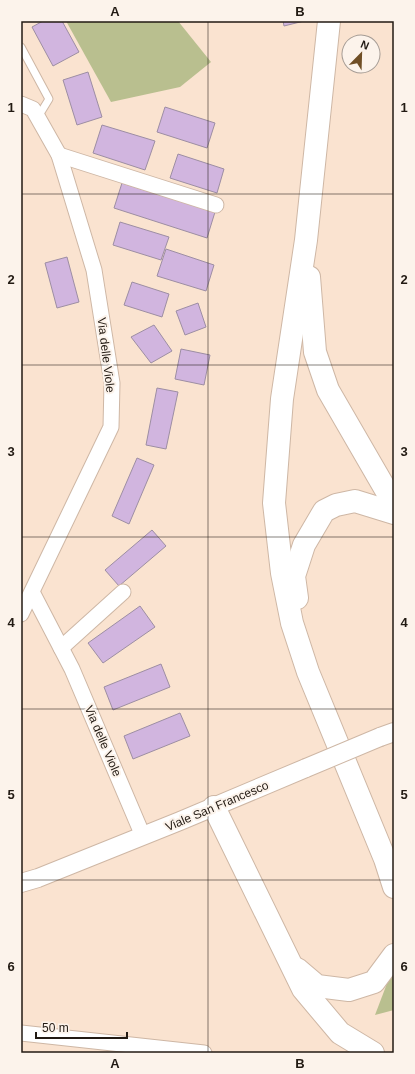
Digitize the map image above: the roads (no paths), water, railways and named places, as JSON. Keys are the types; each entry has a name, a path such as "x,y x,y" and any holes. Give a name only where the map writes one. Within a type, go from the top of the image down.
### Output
{"highway":[{"path":"329,21 306,240 282,399 274,502 282,573 292,623 308,672 385,859 394,887"},
{"path":"306,240 315,352 328,390 394,504"},
{"path":"308,672 294,576 304,545 324,511 336,505 355,501 394,513"},
{"path":"354,782 394,847"},
{"path":"214,807 303,989 340,1033 373,1053"},
{"path":"292,964 317,986 349,990 374,982 394,955"}],"street":[{"name":"Via delle Viole","path":"21,104 33,109 59,155 94,270 112,383 111,427 21,614"},
{"path":"59,155 216,205"},
{"name":"Via delle Viole","path":"32,592 72,669 143,836"},
{"path":"60,648 123,592"},
{"name":"Viale San Francesco","path":"21,883 38,878 143,836 387,734"},
{"name":"Viale San Francesco","path":"21,887 38,878"},
{"path":"21,1033 204,1053"}],"lane":[{"path":"21,47 49,99 38,117"}]}
